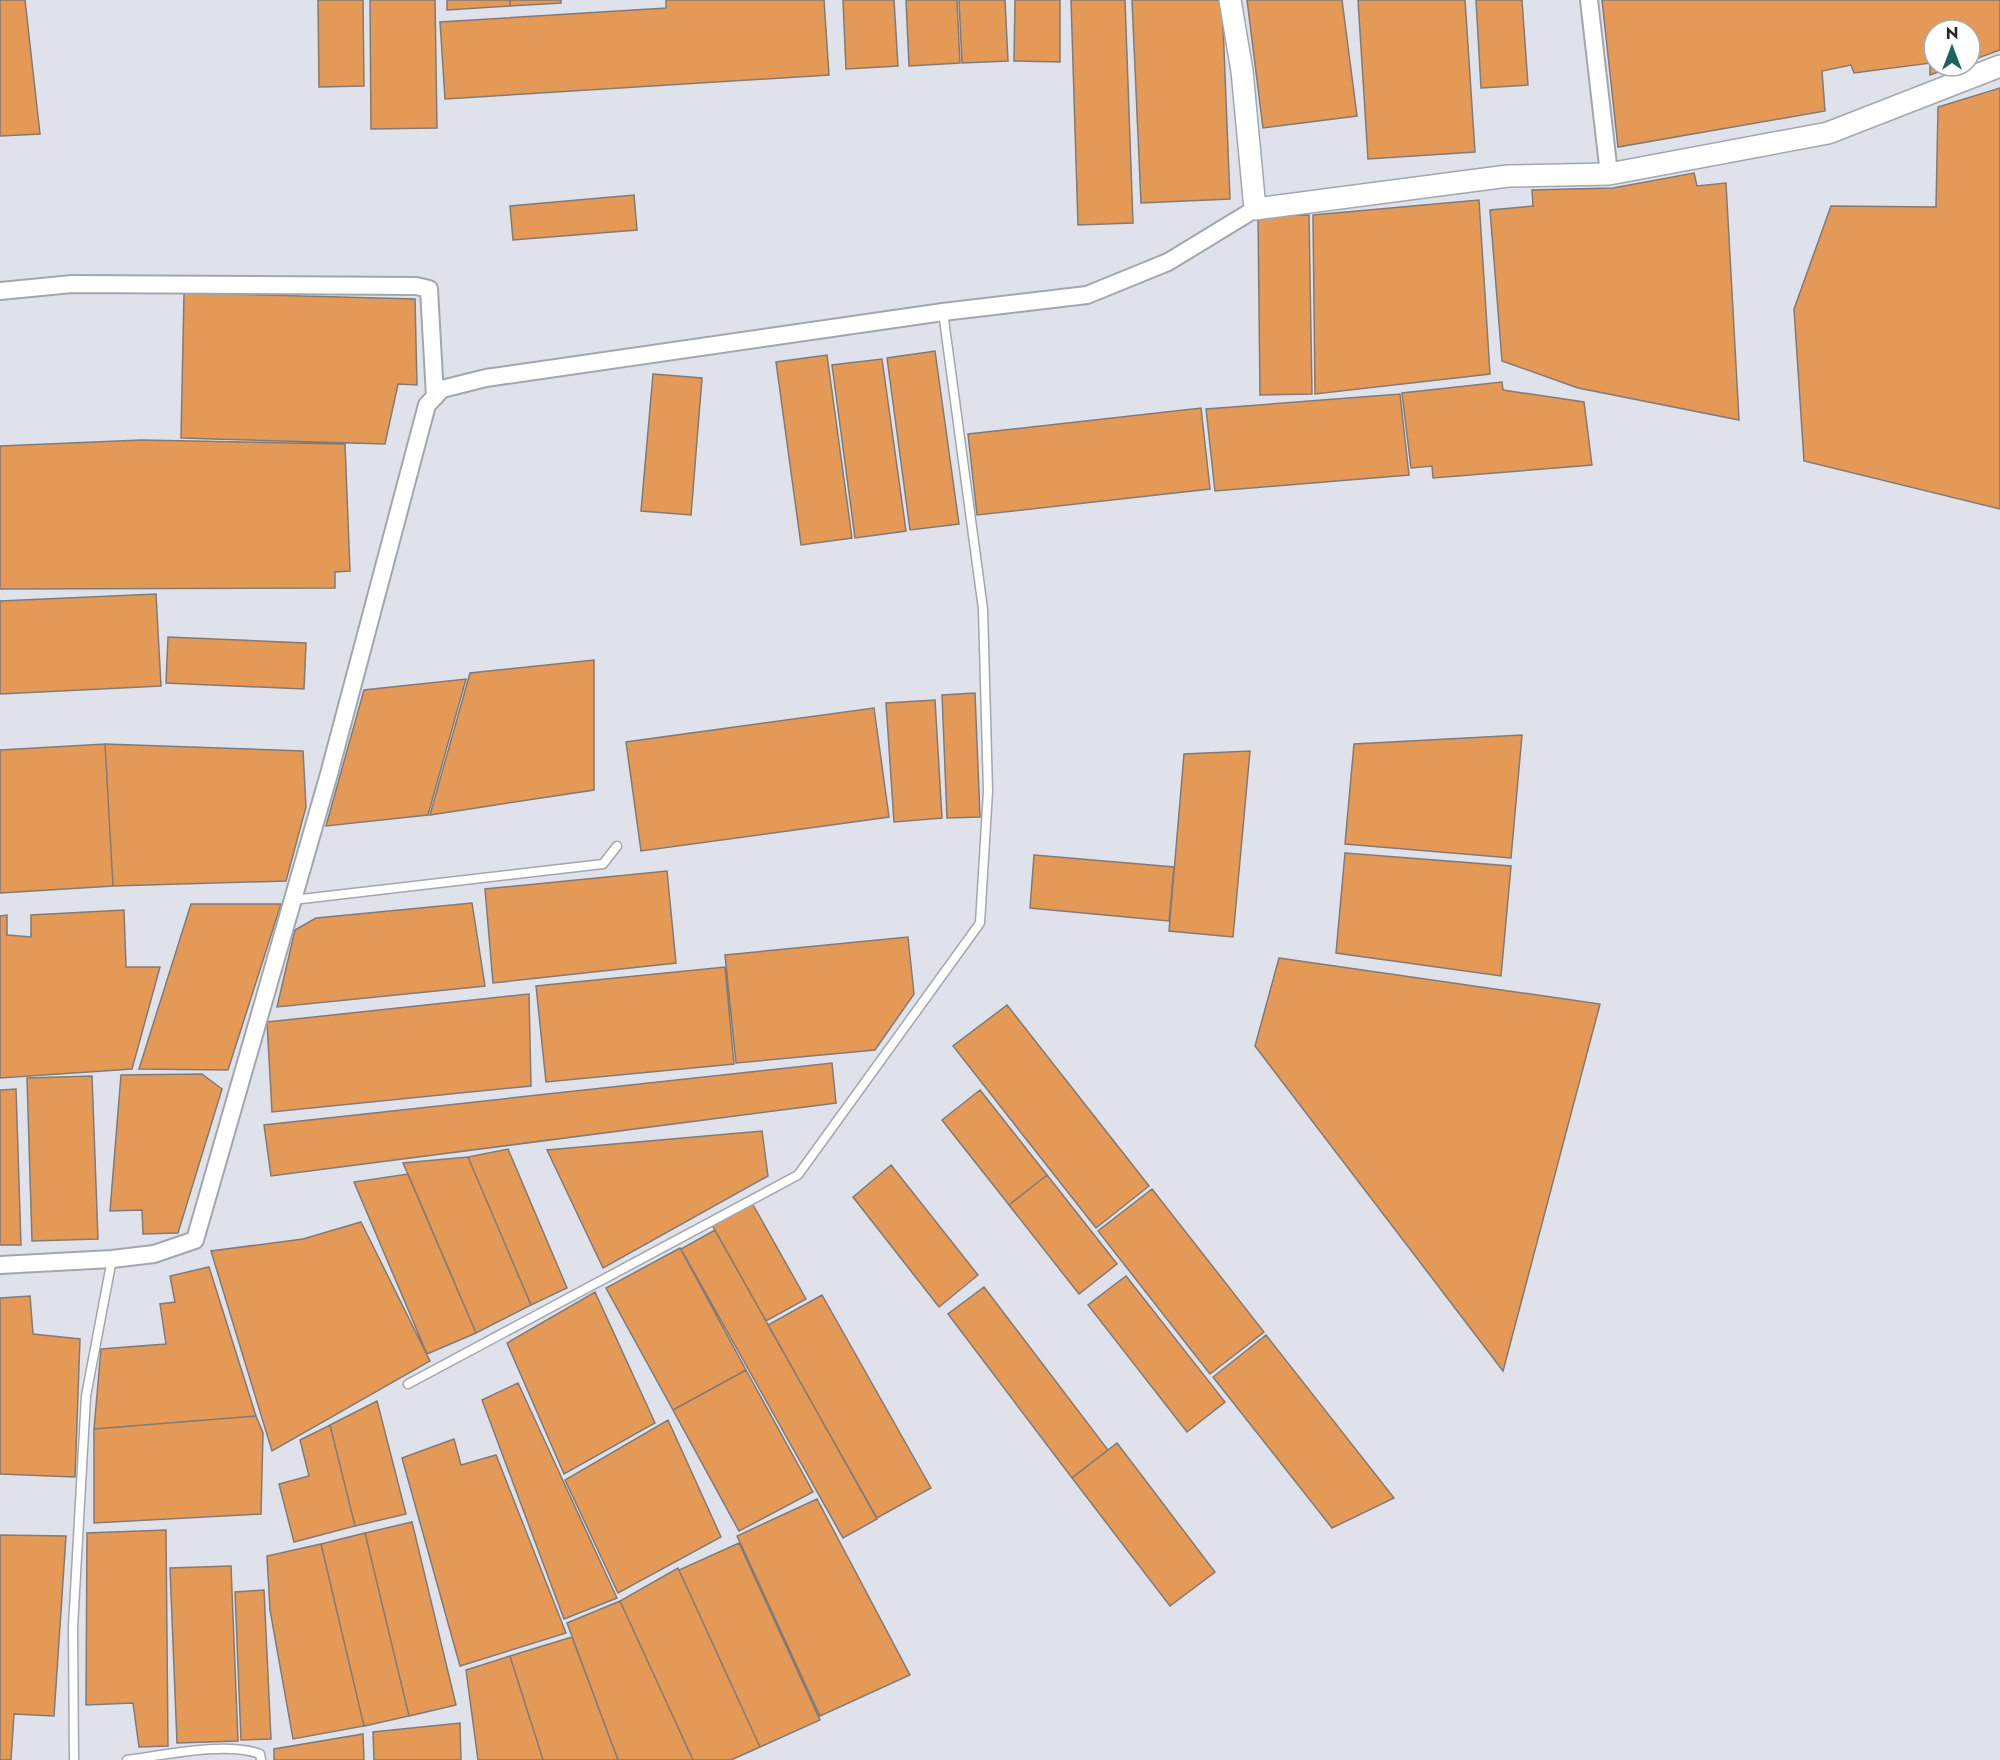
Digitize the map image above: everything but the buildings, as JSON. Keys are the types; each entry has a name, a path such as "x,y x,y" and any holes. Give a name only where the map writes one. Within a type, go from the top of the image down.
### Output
{"street":[{"path":"1230,0 1242,71 1255,209"},
{"path":"1589,0 1609,174"},
{"path":"0,1265 112,1259 154,1254 195,1240 329,774 427,405 442,389 486,378 943,312 1087,295 1168,262 1255,209 1508,176 1609,174 1828,133 2000,66"},
{"path":"0,291 72,284 416,286 429,289 435,397"}],"lane":[{"path":"408,1383 798,1175 980,923 988,791 982,609 943,312"},
{"path":"293,900 603,864 617,846"},
{"path":"74,1760 74,1627 86,1396 112,1259"},
{"path":"127,1760 216,1749 248,1749 260,1754 261,1760"}]}
